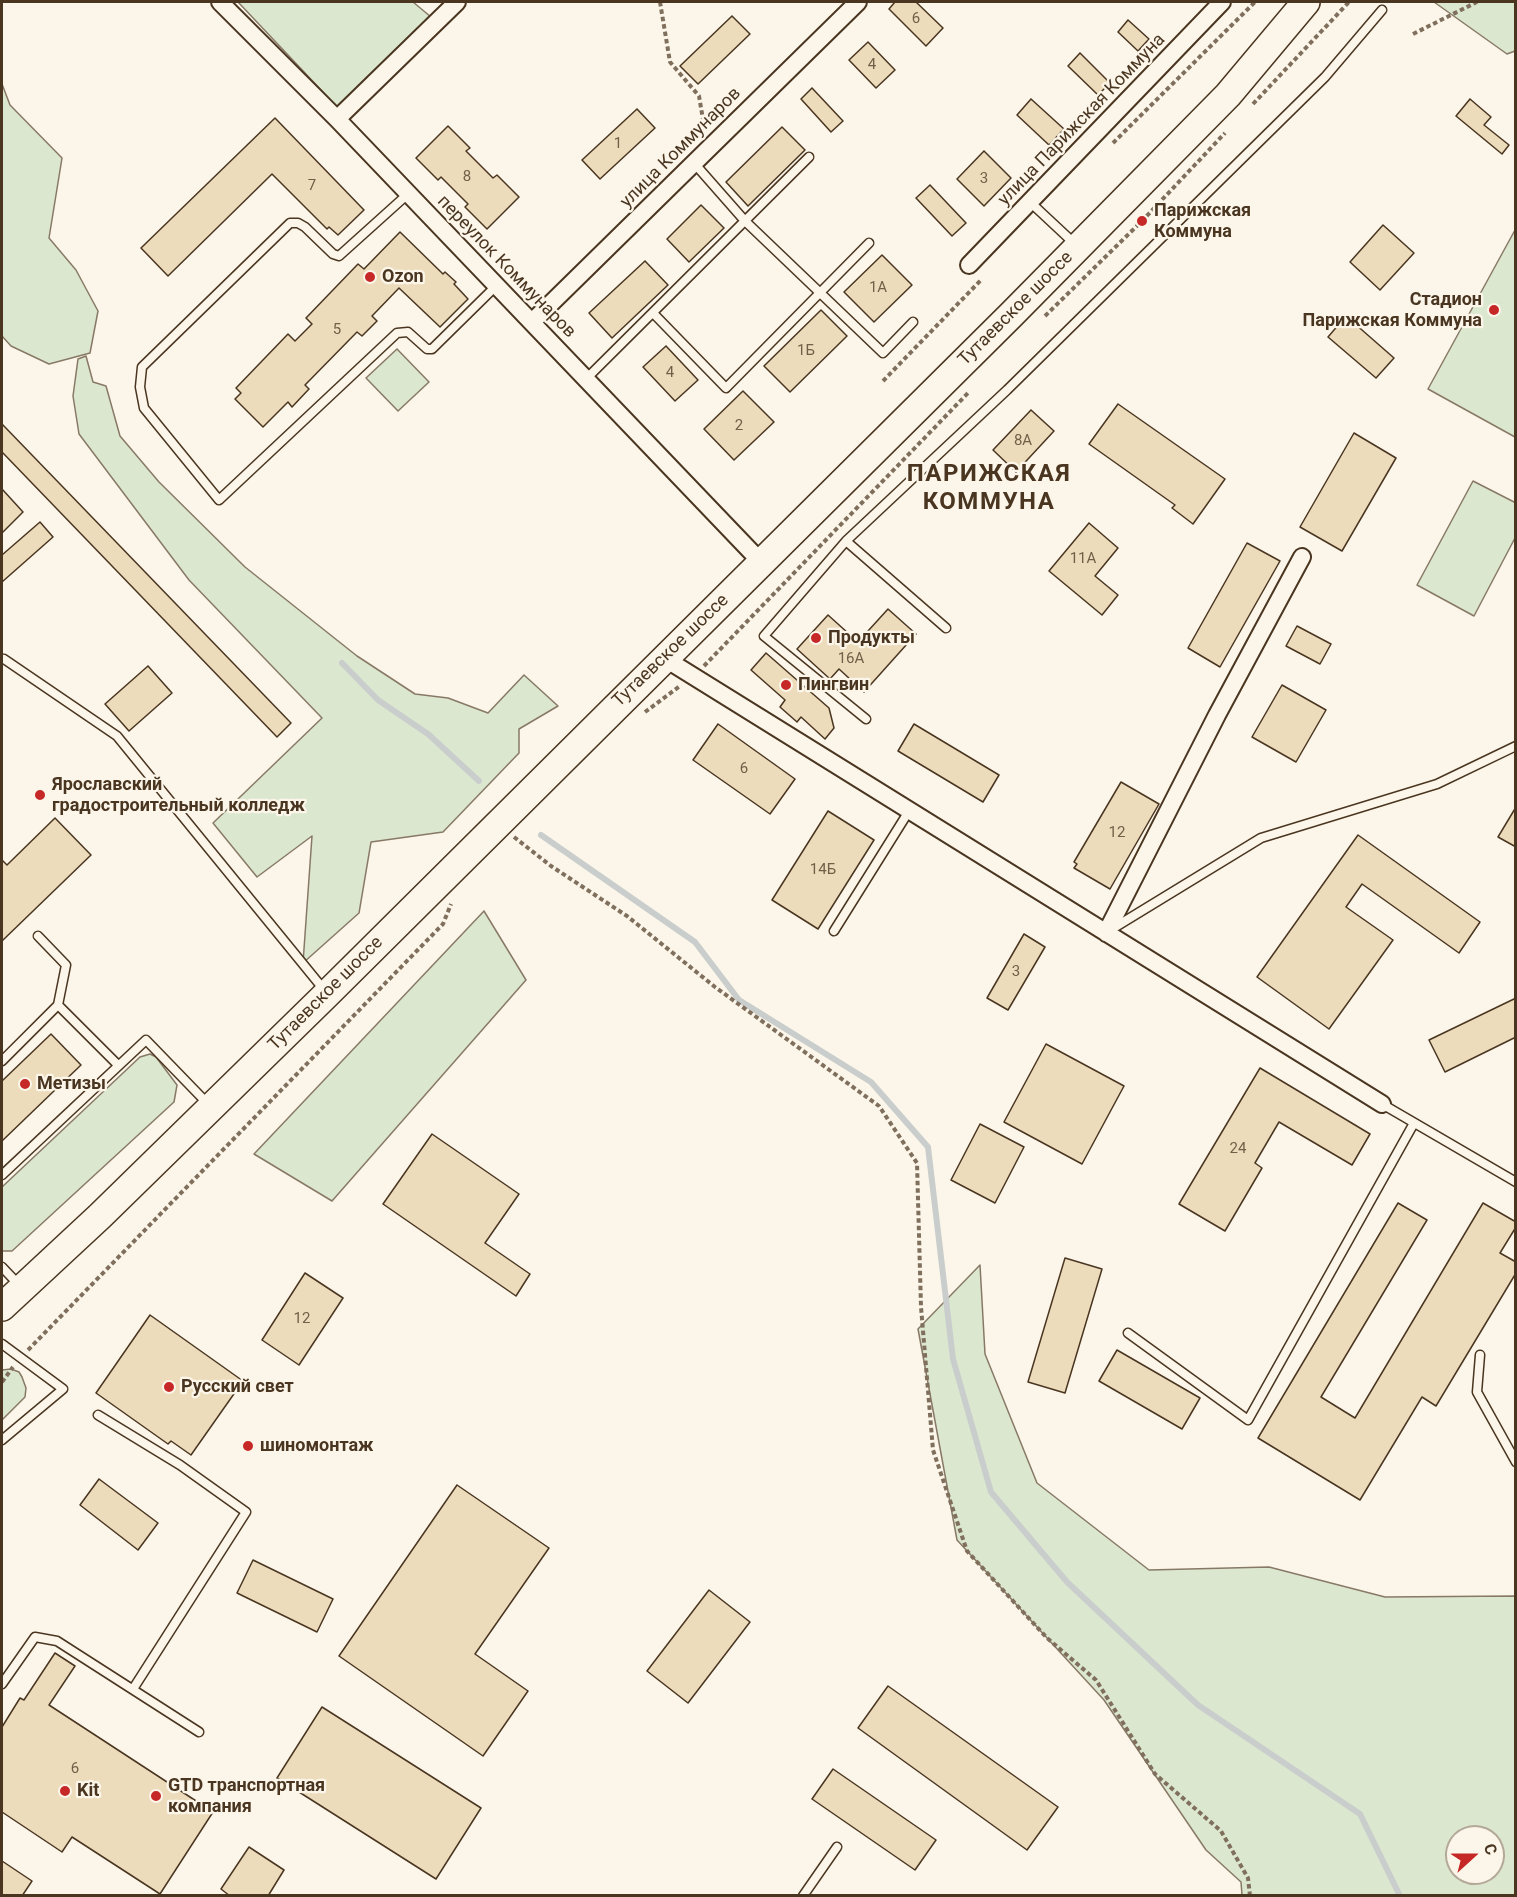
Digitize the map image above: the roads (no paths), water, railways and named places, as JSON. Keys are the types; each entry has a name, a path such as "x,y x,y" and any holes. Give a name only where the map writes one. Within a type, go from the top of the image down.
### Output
{"main road":[{"name":"Тутаевское шоссе","path":"2,1306 23,1289 327,994 1078,247 1228,95 1306,2"},
{"name":"Тутаевское шоссе","path":"2,1319 23,1289"}],"street":[{"name":"переулок Коммунаров","path":"220,2 409,193 761,562"},
{"path":"337,119 457,2"},
{"name":"улица Коммунаров","path":"532,322 858,2"},
{"name":"улица Парижская Коммуна","path":"969,265 1222,2"},
{"path":"1106,933 1217,715 1302,557"},
{"path":"664,658 1382,1104"}],"lane":[{"path":"866,719 764,636 846,541 1007,390 1317,85 1382,10"},
{"path":"586,379 809,158"},
{"path":"694,163 745,221 883,353 913,322"},
{"path":"409,193 344,254 333,254 305,227 298,223 290,223 142,367 140,387 144,408 219,501 397,333 408,332 427,349 432,349 496,286"},
{"path":"1030,202 1078,247"},
{"path":"653,313 726,388 869,243"},
{"path":"846,541 946,628"},
{"path":"4,659 117,736 327,994"},
{"path":"1106,933 1262,838 1437,784 1515,746"},
{"path":"834,931 909,811"},
{"path":"2,1061 58,1005 66,965 38,936"},
{"path":"58,1005 118,1065"},
{"path":"2,1175 146,1040 212,1107"},
{"path":"1382,1104 1515,1182"},
{"path":"1128,1332 1248,1420 1414,1123"},
{"path":"2,1267 23,1289"},
{"path":"2,1344 63,1389 2,1440"},
{"path":"1480,1355 1477,1392 1515,1462"},
{"path":"98,1415 180,1465 246,1512 133,1689"},
{"path":"2,1684 35,1637 57,1641 199,1732"},
{"path":"803,1896 837,1847"}],"waterway":[{"path":"342,663 378,700 428,734 479,781"},
{"path":"541,835 695,942 739,1000 871,1082 928,1147 953,1359 991,1492 1067,1582 1198,1705 1360,1814 1400,1896"}],"place":[{"name":"Парижская Коммуна","path":"1142,221"},
{"name":"Ozon","path":"370,277"},
{"name":"Стадион Парижская Коммуна","path":"1494,310"},
{"name":"Продукты","path":"816,638"},
{"name":"Пингвин","path":"786,685"},
{"name":"Ярославский градостроительный колледж","path":"40,795"},
{"name":"Метизы","path":"25,1084"},
{"name":"Русский свет","path":"169,1387"},
{"name":"шиномонтаж","path":"248,1446"},
{"name":"Kit","path":"65,1791"},
{"name":"GTD транспортная компания","path":"156,1796"}],"district":[{"name":"ПАРИЖСКАЯ КОММУНА","path":"989,489"}]}
